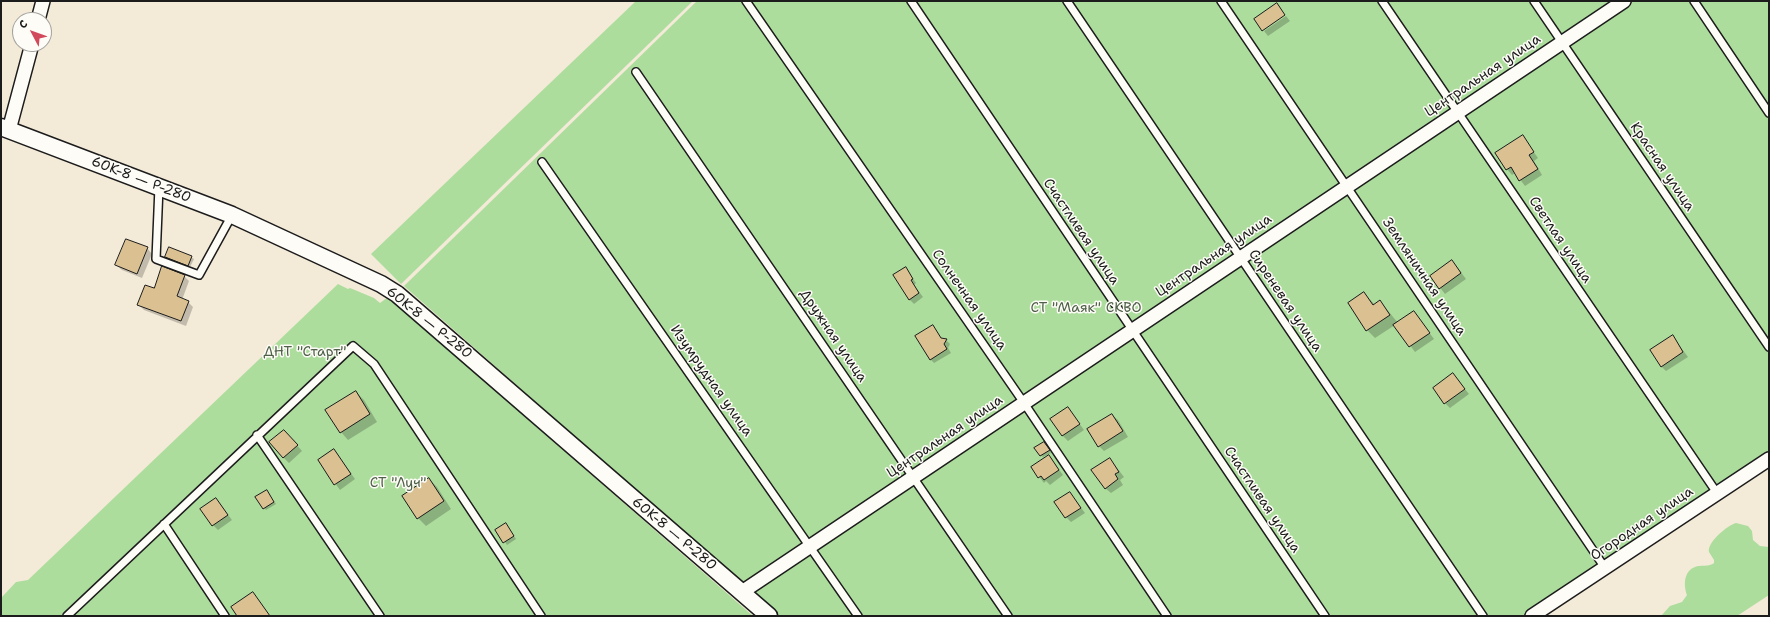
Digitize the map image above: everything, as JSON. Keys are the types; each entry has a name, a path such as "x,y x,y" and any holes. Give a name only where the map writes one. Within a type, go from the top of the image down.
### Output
{"street":[{"path":"40,12 43,1"},
{"name":"Центральная улица","path":"742,592 1624,1"},
{"path":"5,129 29,52"},
{"name":"60К-8 — Р-280","path":"5,129 232,215 381,284 397,294 769,616"},
{"name":"Огородная улица","path":"1532,616 1769,459"}],"lane":[{"name":"Солнечная улица","path":"746,1 1024,403 1167,616"},
{"name":"Счастливая улица","path":"911,1 1325,616"},
{"name":"Сиреневая улица","path":"1067,1 1483,616"},
{"name":"Земляничная улица","path":"1221,1 1605,568"},
{"name":"Светлая улица","path":"1382,1 1717,493"},
{"name":"Красная улица","path":"1534,1 1769,347"},
{"path":"1694,1 1769,113"},
{"name":"Дружная улица","path":"636,72 1008,616"},
{"name":"Изумрудная улица","path":"542,162 858,616"},
{"path":"159,187 156,259 199,275 232,215"},
{"path":"69,615 353,346 374,364 541,616"},
{"path":"257,436 380,616"},
{"path":"164,524 225,616"}],"green space":[{"path":"636,1 693,1 401,284 371,254"},
{"name":"СТ \"Маяк\" СКВО","path":"697,1 1769,1 1769,462 1538,616 779,616 404,286"},
{"name":"СТ \"Луч\"","path":"338,284 374,298 380,303 388,297 753,616 1,616 2,597 16,582 28,580"},
{"path":"1736,523 1748,526 1752,531 1753,540 1760,546 1769,547 1769,595 1737,616 1661,616 1670,606 1682,602 1687,595 1685,582 1687,574 1690,570 1698,566 1714,563 1714,560 1709,552 1711,544 1723,530"}],"building":[{"path":"1277,3 1285,15 1262,31 1254,19"},
{"path":"1523,135 1534,152 1529,155 1538,169 1519,181 1511,167 1506,170 1495,153"},
{"path":"126,239 148,247 137,274 115,265"},
{"path":"169,247 192,256 188,266 165,257"},
{"path":"1452,260 1461,273 1439,289 1430,276"},
{"path":"162,266 185,275 177,296 189,301 181,321 137,305 145,285 154,288"},
{"path":"906,267 913,279 911,280 919,293 909,300 893,275"},
{"path":"1364,292 1373,305 1380,300 1390,315 1366,331 1348,303"},
{"path":"1414,311 1430,333 1409,347 1393,325"},
{"path":"933,325 941,338 947,339 944,344 947,349 930,360 915,336"},
{"path":"1673,335 1683,352 1661,367 1650,350"},
{"path":"1453,373 1465,389 1444,404 1433,388"},
{"path":"356,391 370,414 340,433 325,410"},
{"path":"1068,407 1080,424 1062,436 1050,419"},
{"path":"1112,414 1123,431 1098,447 1087,429"},
{"path":"284,430 298,445 283,458 269,442"},
{"path":"1044,442 1050,450 1040,456 1034,448"},
{"path":"334,449 351,474 334,485 318,460"},
{"path":"1049,455 1059,470 1044,480 1041,476 1038,478 1031,467"},
{"path":"1110,458 1119,472 1115,474 1118,479 1105,489 1091,470"},
{"path":"429,478 444,501 417,519 402,496"},
{"path":"267,490 274,502 263,509 255,497"},
{"path":"1070,492 1081,508 1065,518 1054,502"},
{"path":"216,498 228,515 212,526 200,509"},
{"path":"506,523 514,536 503,543 495,530"},
{"path":"253,592 270,616 237,616 231,607"}],"park label":[{"name":"ДНТ \"Старт\"","path":"305,352"}]}
